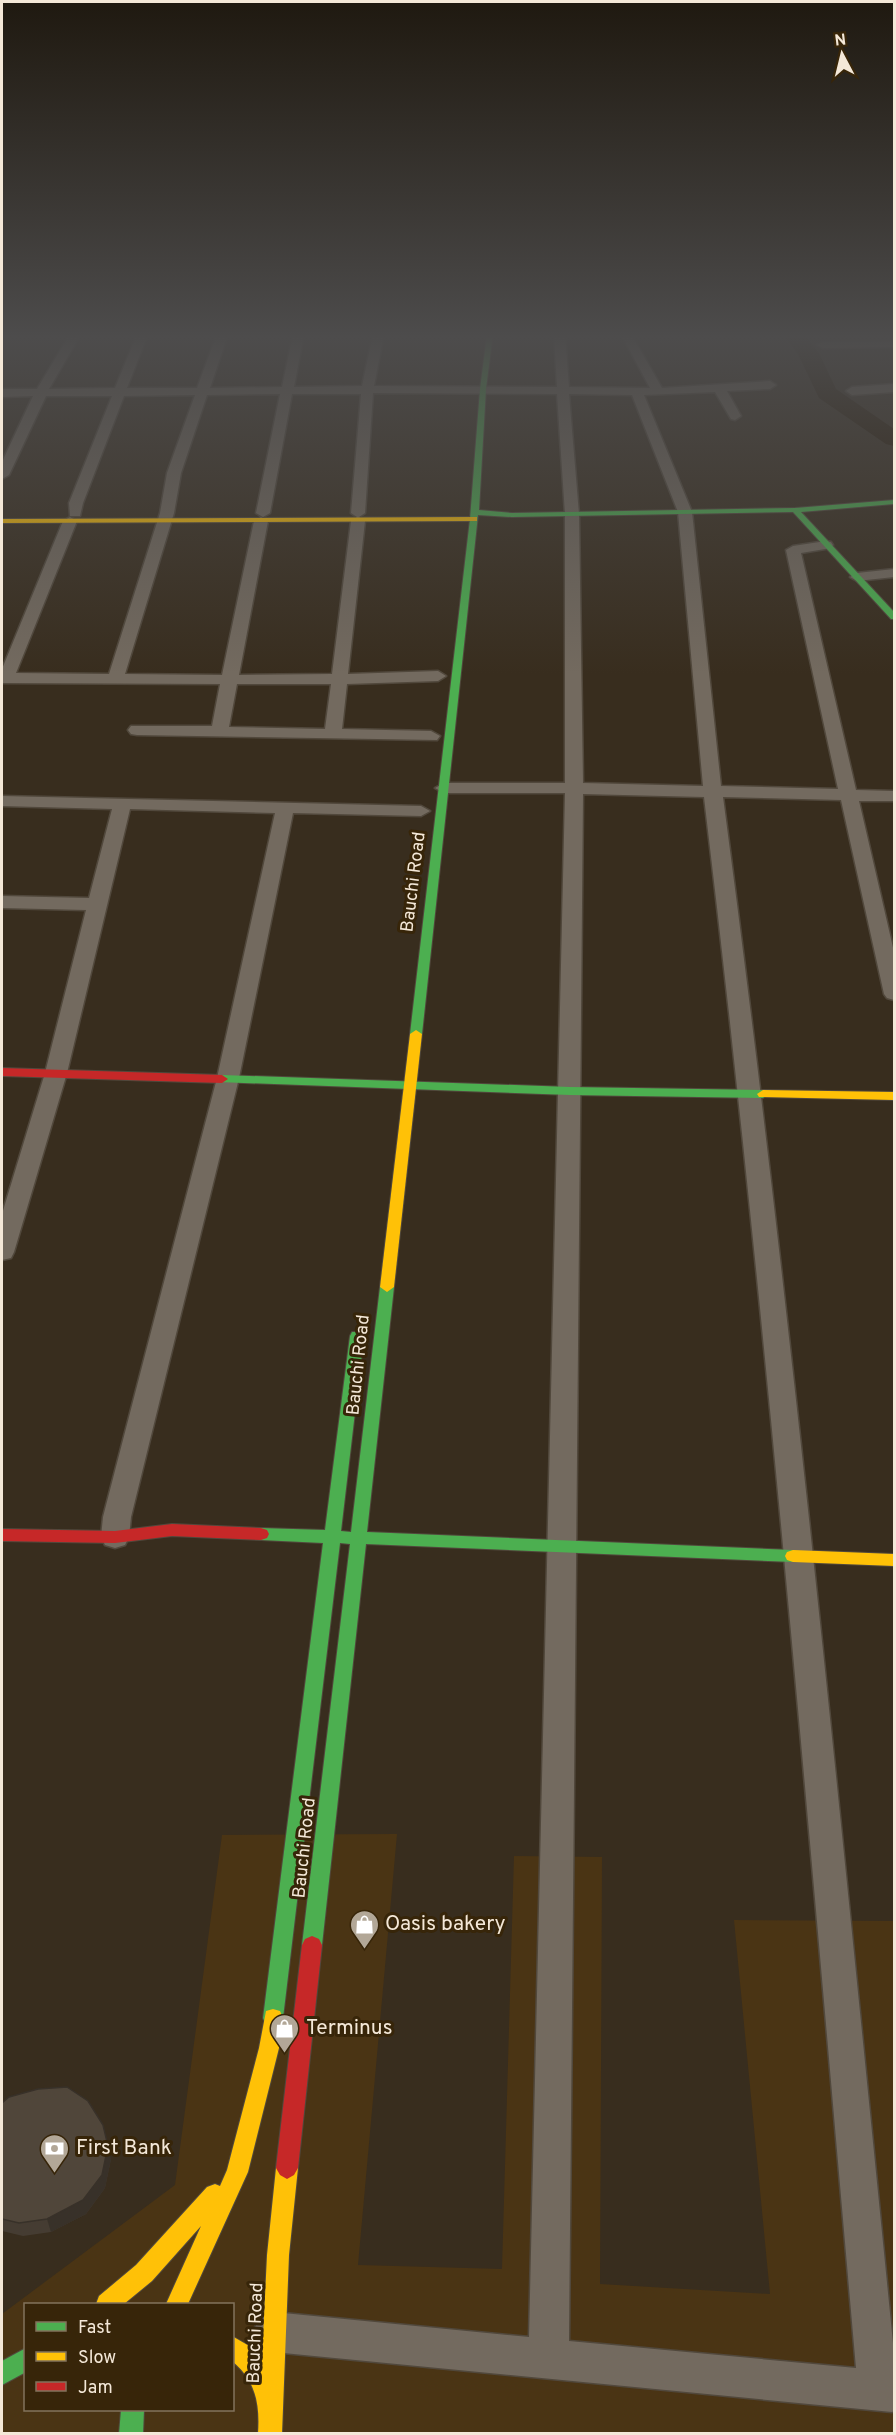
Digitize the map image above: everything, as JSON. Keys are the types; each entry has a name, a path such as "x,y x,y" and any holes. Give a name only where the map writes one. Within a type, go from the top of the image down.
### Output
{"main road":[{"name":"Bauchi Road","path":"270,2433 273,2332 286,2176 474,516 476,448"},
{"path":"2,514 73,517 474,516 795,510 894,502"},
{"path":"795,510 894,616"},
{"path":"2,521 73,517"},
{"path":"2,1072 570,1090 894,1096"},
{"name":"Bauchi Road","path":"177,2303 237,2172 269,2048 360,1316"},
{"path":"113,1523 172,1530"},
{"path":"2,1534 113,1523 172,1530 358,1539 894,1560"},
{"path":"108,2303 144,2273 237,2172"},
{"path":"234,2348 250,2357 265,2377 272,2401"},
{"path":"2,2374 24,2360"},
{"path":"131,2433 133,2411"}],"street":[{"path":"2,475 15,448"},
{"path":"97,448 73,517 4,678 229,680 438,676"},
{"path":"115,679 166,517 174,472 182,448"},
{"path":"219,732 276,448"},
{"path":"333,734 358,517 363,448"},
{"path":"549,2359 564,1547 574,788 572,514 567,448"},
{"path":"273,2332 886,2392 751,1092 713,793 685,512 665,448"},
{"path":"826,545 793,550 894,994"},
{"path":"856,577 894,573"},
{"path":"137,730 431,736"},
{"path":"444,788 574,788 894,796"},
{"path":"2,801 421,812"},
{"path":"2,1252 56,1073 122,804"},
{"path":"113,1523 228,1078 285,808"},
{"path":"2,902 98,904"}],"shaded area":[{"name":"Terminus","path":"397,1834 358,2265 502,2269 514,1856 602,1857 600,2284 770,2294 734,1920 894,1921 894,2433 2,2434 2,2314 175,2185 222,1835"}],"building":[{"name":"First Bank","path":"67,2087 88,2101 103,2125 108,2146 102,2175 83,2200 47,2219 19,2223 2,2219 2,2103 9,2097 38,2089"}],"traffic: fast":[{"path":"416,1034 474,519 479,448"},
{"path":"474,512 512,515 795,510 894,502"},
{"path":"795,510 894,617"},
{"path":"222,1079 570,1091 763,1094"},
{"path":"312,1945 387,1287"},
{"path":"273,2018 357,1336"},
{"path":"261,1534 793,1556"},
{"path":"2,2374 24,2360"},
{"path":"131,2434 133,2411"}],"traffic: slow":[{"path":"2,521 474,519"},
{"path":"387,1287 416,1034"},
{"path":"763,1094 894,1096"},
{"path":"793,1556 894,1560"},
{"path":"177,2303 237,2172 269,2048 273,2018"},
{"path":"272,2401 278,2255 287,2168"},
{"path":"108,2303 144,2273 215,2195"},
{"path":"234,2348 252,2364 265,2384 270,2407 270,2434"}],"traffic: jam":[{"path":"2,1072 222,1079"},
{"path":"2,1535 115,1537 172,1530 261,1534"},
{"path":"287,2168 312,1945"}],"place":[{"name":"Oasis bakery","path":"364,1950"},
{"name":"Terminus","path":"285,2054"},
{"name":"First Bank","path":"55,2174"}]}
